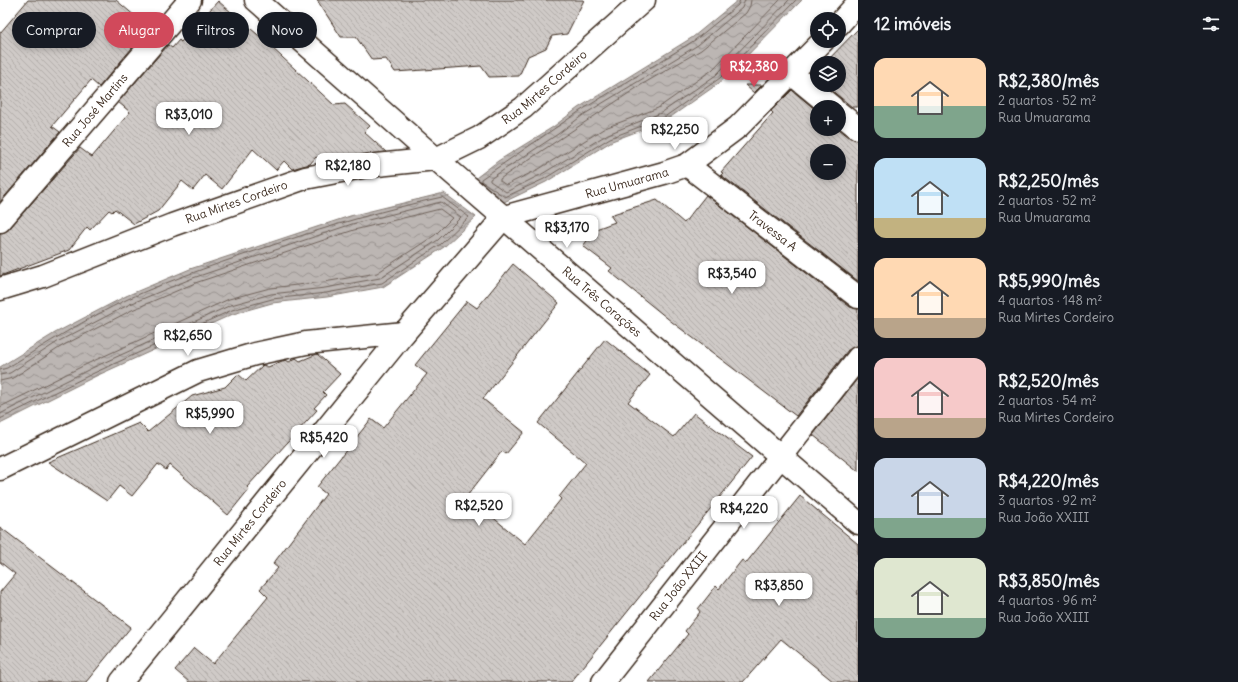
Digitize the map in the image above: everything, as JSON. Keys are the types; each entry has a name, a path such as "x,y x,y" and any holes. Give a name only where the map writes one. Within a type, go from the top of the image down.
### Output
{"street":[{"name":"Rua José Martins","path":"0,221 190,0"},
{"name":"Rua Três Corações","path":"256,0 436,159 858,523"},
{"name":"Rua Mirtes Cordeiro","path":"0,289 43,276 172,225 305,178 366,166 436,159 479,138 523,108 644,0"},
{"path":"846,16 858,3"},
{"name":"Rua Umuarama","path":"504,217 664,173 687,165 738,127 816,48"},
{"path":"792,74 824,100"},
{"path":"846,119 858,128"},
{"name":"Travessa A","path":"687,165 858,297"},
{"name":"Rua Mirtes Cordeiro","path":"121,682 404,333 504,217"},
{"path":"0,470 198,371 255,354 306,343 404,333"},
{"name":"Rua João XXIII","path":"603,682 858,358"}],"water":[{"path":"738,0 802,0 722,81 665,121 612,141 546,182 504,202 472,181 498,161 553,127 578,108 693,37"},
{"path":"444,193 476,217 444,247 383,287 327,297 272,303 233,314 96,376 0,424 0,367 55,333 126,296 190,269 350,216"}],"building":[{"path":"28,0 116,0 130,12 104,12 104,48 132,48 99,87 91,80 52,126 60,132 0,202 0,33 12,19 12,48 96,48 96,12 18,12"},
{"path":"317,0 584,0 567,34 552,36 546,48 528,56 519,76 489,77 481,66 395,72 386,59 372,60 356,37 341,37"},
{"path":"218,1 231,12 208,12"},
{"path":"249,27 257,34 257,48 272,48 334,105 345,104 370,126 364,132 386,152 322,162 316,157 310,164 292,169 284,161 276,170 253,149 222,189 205,175 193,190 182,181 158,211 134,224 115,209 112,212 109,210 90,230 87,227 69,250 0,276 0,233 9,229 80,148 92,157 130,112 118,102 165,48 174,48 174,46 179,40 181,42 182,41 182,48 249,48"},
{"path":"858,29 858,107 852,107 846,102 846,100 843,100 834,92 846,92 846,56 832,56 840,48 846,48 846,41"},
{"path":"745,85 762,85 754,93"},
{"path":"792,90 810,105 810,136 846,136 846,135 850,138 858,140 858,281 721,175 723,173 721,172 773,113 771,111"},
{"path":"706,195 850,307 858,309 858,346 848,350 796,416 672,322 609,271 612,268 583,246 596,229 615,222 610,215 657,200 684,223"},
{"path":"513,264 559,303 483,399 524,432 506,454 502,451 467,496 525,544 561,499 559,497 586,463 538,423 605,339 650,375 628,402 674,437 694,413 752,457 571,682 189,682 175,670 194,648 213,664 268,597 260,589 278,568 273,564 326,494 317,487 371,419 383,428 427,374 415,365 467,301 477,308"},
{"path":"317,354 340,374 323,392 326,395 314,408 317,410 247,487 249,489 228,515 170,465 166,470 158,464 132,496 119,486 107,501 48,462 139,423 148,432 192,396 225,387 238,374 246,381 263,365 268,367 286,360 289,362 296,358 300,361"},
{"path":"858,378 858,471 813,435"},
{"path":"800,496 858,544 858,682 834,682 781,639 743,682 649,682 688,634 685,631 700,612 698,609 716,586 719,589 742,560 746,563"},
{"path":"0,527 131,627 86,682 0,682 0,592 15,574 0,562"}]}
